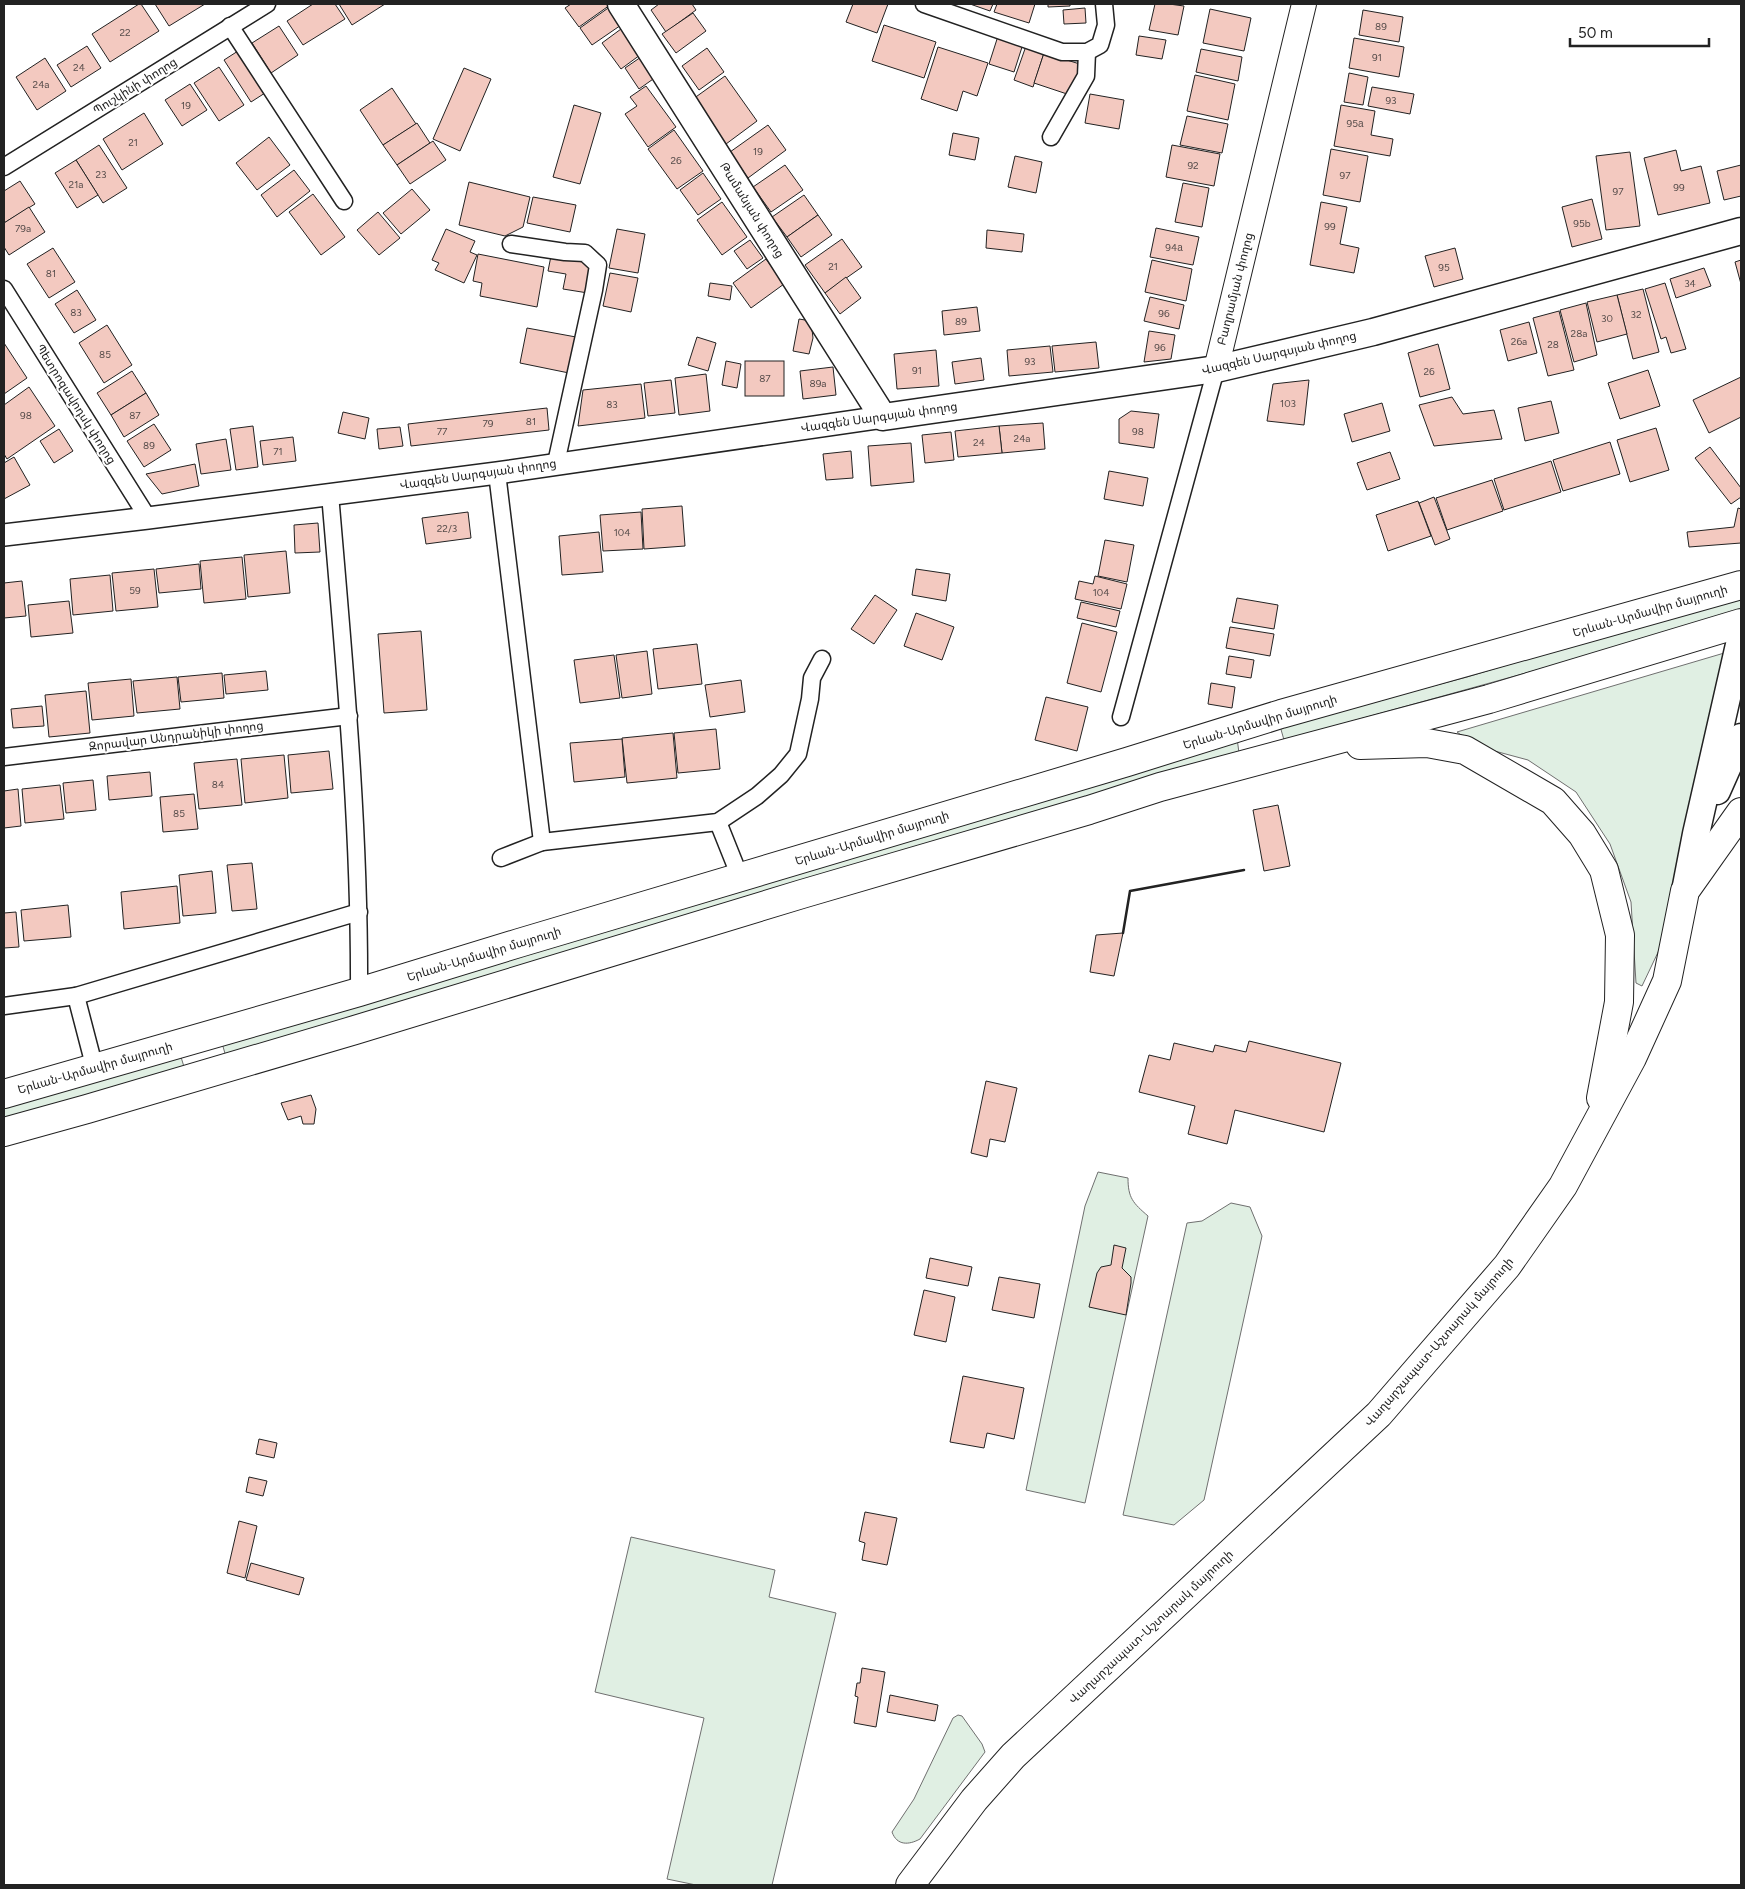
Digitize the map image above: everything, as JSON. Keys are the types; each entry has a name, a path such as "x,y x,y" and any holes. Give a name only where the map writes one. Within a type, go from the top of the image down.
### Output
{"highway":[{"name":"Երևան-Արմավիր մայրուղի","path":"4,1094 359,992 1281,714 1741,585"},
{"path":"4,1132 208,1074 802,894 1089,810 1160,787 1489,699 1684,642 1741,623"},
{"path":"1281,714 1265,732 1270,750 1274,754 1382,743 1427,743 1465,750 1553,801 1582,834 1604,870 1620,935 1619,1002 1596,1126"},
{"path":"1685,891 1741,812"},
{"name":"Վաղարշապատ-Աշտարակ մայրուղի","path":"910,1885 974,1800 1013,1756 1379,1414 1507,1266 1563,1186 1632,1058 1666,981 1685,891"},
{"path":"198,1038 208,1074"}],"main road":[{"name":"Թամանյան փողոց","path":"621,4 883,417"},
{"name":"Բաղրամյան փողոց","path":"1216,368 1304,4"},
{"name":"Վազգեն Սարգսյան փողոց","path":"883,417 1216,368 1373,332 1741,231"},
{"name":"Վաղարշապատ-Աշտարակ մայրուղի","path":"1685,891 1741,636"},
{"name":"Վաղարշապատ-Աշտարակ մայրուղի","path":"1696,834 1741,737"}],"street":[{"name":"Պուշկինի փողոց","path":"4,167 266,4"},
{"path":"924,4 1062,52 1087,52 1100,45 1106,25 1104,4"},
{"path":"230,26 344,201"},
{"path":"1051,137 1086,76 1087,52"},
{"path":"511,244 585,253 598,265 556,463"},
{"name":"Պետրոզավոդսկ փողոց","path":"4,289 148,518"},
{"name":"Բաղրամյան փողոց","path":"1121,718 1216,368"},
{"name":"Վազգեն Սարգսյան փողոց","path":"4,535 497,473 883,417"},
{"path":"497,473 542,842"},
{"path":"330,494 349,716 359,912 359,992"},
{"path":"501,858 542,842 718,822 757,796 781,776 798,754 810,699 812,678 822,659"},
{"name":"Զորավար Անդրանիկի փողոց","path":"4,757 349,716"},
{"path":"718,822 740,877"},
{"path":"4,1006 76,996 359,912"},
{"path":"76,996 95,1069"}],"green space":[{"path":"1741,594 1741,612 1284,740 1280,726 1467,677"},
{"path":"1731,651 1670,927 1642,986 1636,983 1631,902 1610,844 1576,792 1528,760 1476,746 1457,732"},
{"path":"1237,738 1239,753 226,1057 222,1043"},
{"path":"181,1057 185,1070 4,1120 4,1106"},
{"path":"1098,1172 1128,1178 1132,1200 1148,1216 1085,1503 1026,1490 1085,1206"},
{"path":"1231,1203 1250,1207 1262,1236 1204,1500 1174,1525 1123,1515 1187,1223 1202,1221"},
{"path":"631,1537 775,1570 769,1597 836,1613 772,1885 696,1885 667,1879 704,1718 595,1692"},
{"path":"958,1715 962,1716 982,1744 985,1752 920,1839 908,1843 900,1842 894,1837 892,1832 914,1799 953,1718"}],"building":[{"path":"141,4 159,31 110,62 92,34"},
{"path":"155,4 205,4 169,26"},
{"path":"313,4 335,4 345,19 303,45 287,21"},
{"path":"339,4 385,4 352,25"},
{"path":"571,4 610,5 579,27 565,8"},
{"path":"659,4 692,4 696,10 666,32 651,10"},
{"path":"853,4 888,4 877,33 846,22"},
{"path":"970,4 993,4 990,11"},
{"path":"997,4 1035,4 1029,23 994,12"},
{"path":"1048,4 1070,4 1070,6 1048,7"},
{"path":"1155,4 1184,6 1178,35 1149,30"},
{"path":"611,6 624,23 592,45 580,28"},
{"path":"1085,8 1086,23 1064,24 1063,10"},
{"path":"1210,9 1251,18 1244,51 1203,43"},
{"path":"1363,10 1403,17 1399,42 1359,35"},
{"path":"693,13 706,31 676,53 662,34"},
{"path":"884,25 936,42 924,78 872,61"},
{"path":"279,26 298,55 271,73 252,43"},
{"path":"621,29 640,55 621,69 602,43"},
{"path":"998,36 1023,44 1014,72 989,64"},
{"path":"1139,36 1166,40 1162,59 1136,55"},
{"path":"1354,38 1404,47 1399,77 1349,68"},
{"path":"87,46 101,68 71,87 57,65"},
{"path":"1026,46 1044,53 1033,87 1014,80"},
{"path":"938,47 988,63 977,96 963,91 957,111 921,99"},
{"path":"707,48 724,72 699,90 682,66"},
{"path":"1201,49 1242,57 1238,81 1196,72"},
{"path":"238,51 265,93 251,102 224,60"},
{"path":"1044,53 1083,65 1073,96 1034,83"},
{"path":"641,57 656,77 639,89 625,68"},
{"path":"45,58 66,91 37,110 16,77"},
{"path":"219,67 244,105 219,121 194,83"},
{"path":"464,68 491,79 460,151 433,139"},
{"path":"1349,73 1368,77 1363,105 1344,102"},
{"path":"1195,75 1235,84 1228,120 1187,111"},
{"path":"725,76 757,121 726,144 693,99"},
{"path":"190,84 207,110 182,126 165,100"},
{"path":"646,86 676,127 648,147 625,114 637,106 630,97"},
{"path":"1372,87 1414,94 1410,114 1368,106"},
{"path":"392,88 416,124 383,145 360,110"},
{"path":"1090,94 1124,100 1119,129 1085,123"},
{"path":"574,105 601,113 580,184 553,177"},
{"path":"1341,105 1375,111 1371,135 1393,139 1390,156 1334,146"},
{"path":"144,113 163,144 122,170 103,139"},
{"path":"1187,116 1228,124 1222,153 1180,145"},
{"path":"417,123 430,143 397,165 383,145"},
{"path":"768,125 786,150 748,178 730,152"},
{"path":"674,130 703,171 677,189 648,149"},
{"path":"953,133 979,138 975,160 949,155"},
{"path":"269,137 290,165 257,190 236,163"},
{"path":"433,141 446,160 410,184 397,165"},
{"path":"99,145 127,188 103,203 76,160"},
{"path":"1172,145 1220,154 1214,186 1166,177"},
{"path":"1331,149 1368,156 1360,202 1323,195"},
{"path":"1676,150 1681,171 1701,166 1710,203 1658,215 1644,158"},
{"path":"1630,152 1640,226 1606,230 1596,156"},
{"path":"1015,156 1042,162 1036,193 1008,187"},
{"path":"76,160 98,195 77,208 55,173"},
{"path":"785,165 803,190 771,212 753,187"},
{"path":"1741,165 1741,196 1724,200 1717,171"},
{"path":"294,170 310,191 277,217 261,195"},
{"path":"703,173 721,199 698,215 680,190"},
{"path":"20,181 35,204 4,223 4,191"},
{"path":"469,182 530,197 523,227 505,236 459,225"},
{"path":"1183,183 1209,188 1202,227 1175,222"},
{"path":"412,189 430,210 401,234 383,213"},
{"path":"313,194 345,237 321,255 289,212"},
{"path":"804,195 818,215 787,237 772,217"},
{"path":"533,197 576,205 570,232 527,223"},
{"path":"1592,199 1602,239 1572,247 1562,207"},
{"path":"722,202 747,237 722,255 697,220"},
{"path":"1321,202 1347,207 1340,244 1359,248 1354,273 1310,265"},
{"path":"29,207 45,232 9,255 4,247 4,223"},
{"path":"378,212 400,238 379,255 357,230"},
{"path":"818,215 832,235 801,257 787,237"},
{"path":"1156,228 1199,237 1193,265 1150,257"},
{"path":"446,229 475,241 470,252 477,255 464,283 435,270 439,263 432,260"},
{"path":"617,229 645,234 638,273 609,268"},
{"path":"987,230 1024,234 1022,252 986,248"},
{"path":"842,239 862,267 825,293 805,265"},
{"path":"750,240 763,258 747,269 734,251"},
{"path":"53,248 75,282 49,298 27,264"},
{"path":"1455,248 1463,279 1434,287 1425,256"},
{"path":"478,254 544,267 537,307 480,296 482,283 473,281"},
{"path":"551,256 593,264 588,293 563,289 566,274 548,271"},
{"path":"766,259 784,284 751,308 733,283"},
{"path":"1152,260 1192,269 1186,301 1145,292"},
{"path":"1741,260 1741,284 1735,262"},
{"path":"1704,268 1711,286 1676,298 1670,279"},
{"path":"610,273 638,278 631,312 603,306"},
{"path":"846,277 861,298 840,314 825,293"},
{"path":"710,283 732,286 730,300 708,296"},
{"path":"1665,283 1686,349 1671,353 1666,337 1661,339 1645,289"},
{"path":"1643,289 1659,352 1633,359 1617,295"},
{"path":"77,290 96,320 74,333 55,304"},
{"path":"1617,295 1627,334 1597,342 1587,302"},
{"path":"1150,297 1184,305 1179,329 1144,321"},
{"path":"1586,303 1597,355 1574,362 1560,310"},
{"path":"977,307 980,331 944,335 942,311"},
{"path":"1559,311 1574,370 1548,376 1533,318"},
{"path":"799,319 811,321 813,338 809,354 793,351"},
{"path":"1529,322 1537,353 1508,361 1500,330"},
{"path":"107,325 132,365 104,383 79,343"},
{"path":"527,328 576,337 569,373 520,363"},
{"path":"1149,331 1175,335 1171,359 1144,362"},
{"path":"697,337 716,343 708,371 688,365"},
{"path":"1096,342 1099,368 1055,372 1052,346"},
{"path":"4,343 27,378 4,394"},
{"path":"1438,344 1450,389 1420,397 1408,353"},
{"path":"1050,346 1053,372 1009,376 1007,350"},
{"path":"936,350 939,386 897,389 894,354"},
{"path":"981,358 984,380 955,384 952,362"},
{"path":"726,361 741,364 737,388 722,385"},
{"path":"745,361 784,361 784,396 745,396"},
{"path":"833,367 836,395 803,399 800,371"},
{"path":"1648,370 1660,406 1620,419 1608,383"},
{"path":"132,371 146,393 111,415 97,393"},
{"path":"706,374 710,411 679,415 675,378"},
{"path":"1741,377 1741,417 1709,433 1693,400"},
{"path":"671,380 675,413 648,416 644,383"},
{"path":"1309,380 1304,425 1267,421 1273,384"},
{"path":"641,384 645,418 578,426 583,390"},
{"path":"29,387 55,426 7,459 4,454 4,405"},
{"path":"146,393 159,415 124,437 111,415"},
{"path":"1452,397 1463,414 1494,410 1502,439 1434,446 1419,405"},
{"path":"1551,401 1559,433 1525,441 1518,408"},
{"path":"1382,403 1390,431 1352,442 1344,414"},
{"path":"547,408 549,430 411,446 408,424"},
{"path":"1131,411 1159,414 1154,448 1119,443 1119,419"},
{"path":"343,412 369,418 365,439 338,433"},
{"path":"1043,423 1045,449 1002,453 999,426"},
{"path":"154,424 171,450 144,467 127,441"},
{"path":"253,426 258,467 236,470 230,429"},
{"path":"999,426 1002,453 958,457 955,431"},
{"path":"400,427 403,446 379,449 377,429"},
{"path":"1656,428 1669,470 1630,482 1617,440"},
{"path":"59,429 73,451 54,463 40,441"},
{"path":"951,432 954,460 925,463 922,435"},
{"path":"293,437 296,461 263,465 260,441"},
{"path":"226,439 231,470 201,474 196,444"},
{"path":"1610,442 1620,474 1563,491 1553,460"},
{"path":"911,443 914,482 871,486 868,446"},
{"path":"1710,447 1741,488 1741,497 1731,504 1695,458"},
{"path":"851,451 853,478 826,480 823,454"},
{"path":"1390,452 1400,479 1367,490 1357,463"},
{"path":"14,457 30,485 4,499 4,463"},
{"path":"1551,461 1561,492 1504,510 1494,479"},
{"path":"195,464 199,486 162,494 146,474"},
{"path":"1109,471 1148,478 1143,506 1104,499"},
{"path":"1492,480 1503,511 1447,530 1436,498"},
{"path":"1434,497 1450,539 1435,545 1419,503"},
{"path":"1418,501 1431,536 1388,551 1376,515"},
{"path":"682,506 685,546 644,549 642,509"},
{"path":"1738,508 1741,509 1741,543 1689,547 1687,532 1734,527"},
{"path":"468,512 471,538 426,544 422,518"},
{"path":"641,512 643,549 603,551 600,515"},
{"path":"318,523 320,552 295,553 294,525"},
{"path":"599,532 603,572 562,575 559,536"},
{"path":"1105,540 1134,545 1127,582 1098,576"},
{"path":"286,551 290,593 248,597 244,555"},
{"path":"242,557 246,599 204,603 200,561"},
{"path":"199,564 201,589 159,593 156,569"},
{"path":"154,569 158,607 116,611 112,573"},
{"path":"916,569 950,574 946,601 912,595"},
{"path":"110,575 113,611 73,615 70,579"},
{"path":"1095,576 1127,584 1121,609 1075,599 1079,581 1093,584"},
{"path":"22,581 26,616 4,618 4,583"},
{"path":"875,595 897,610 874,644 851,629"},
{"path":"1237,598 1278,605 1274,629 1232,622"},
{"path":"69,601 73,633 31,637 28,605"},
{"path":"1081,602 1120,611 1116,627 1077,618"},
{"path":"916,613 954,627 942,660 904,646"},
{"path":"1082,623 1117,632 1101,692 1067,683"},
{"path":"1230,627 1274,634 1270,656 1226,648"},
{"path":"421,631 427,710 384,713 378,634"},
{"path":"697,644 702,684 658,689 653,649"},
{"path":"647,651 652,694 622,698 616,655"},
{"path":"614,655 620,698 580,703 574,660"},
{"path":"1229,656 1254,660 1251,678 1226,674"},
{"path":"266,671 268,690 226,694 224,675"},
{"path":"222,673 224,698 181,702 178,677"},
{"path":"177,677 180,709 137,713 133,681"},
{"path":"131,679 134,716 92,720 88,683"},
{"path":"741,680 745,712 710,717 705,685"},
{"path":"1211,683 1235,687 1232,708 1208,704"},
{"path":"86,691 90,733 49,737 45,695"},
{"path":"1046,697 1088,707 1077,751 1035,740"},
{"path":"42,706 44,726 13,728 11,709"},
{"path":"716,729 720,769 678,773 674,733"},
{"path":"673,733 677,778 627,783 622,738"},
{"path":"622,739 625,777 574,782 570,743"},
{"path":"329,751 333,789 291,793 288,755"},
{"path":"284,755 288,798 245,803 241,759"},
{"path":"237,759 242,805 199,809 194,763"},
{"path":"150,772 152,796 109,800 107,776"},
{"path":"93,780 96,810 66,813 63,783"},
{"path":"60,785 64,819 25,823 22,789"},
{"path":"18,789 21,826 4,828 4,791"},
{"path":"194,794 198,829 163,832 160,797"},
{"path":"1278,805 1290,866 1264,871 1253,810"},
{"path":"252,863 257,909 232,911 227,865"},
{"path":"212,871 216,913 183,916 179,875"},
{"path":"177,886 180,923 124,929 121,892"},
{"path":"68,905 71,937 24,941 21,910"},
{"path":"16,912 19,947 4,948 4,913"},
{"path":"1123,933 1114,976 1090,972 1096,935"},
{"path":"1249,1041 1341,1063 1324,1132 1235,1110 1227,1144 1188,1134 1195,1106 1139,1092 1149,1055 1170,1060 1174,1043 1213,1052 1215,1045 1246,1052"},
{"path":"986,1081 1017,1088 1005,1142 990,1139 987,1157 971,1153"},
{"path":"311,1095 316,1109 314,1124 303,1124 301,1116 288,1120 281,1103"},
{"path":"1114,1245 1126,1248 1122,1268 1131,1277 1126,1315 1089,1307 1097,1273 1101,1267 1111,1265"},
{"path":"930,1258 972,1267 968,1286 926,1278"},
{"path":"999,1277 1040,1284 1034,1318 992,1310"},
{"path":"924,1290 955,1297 946,1342 914,1335"},
{"path":"963,1376 1024,1388 1014,1439 987,1433 984,1448 950,1442"},
{"path":"259,1439 277,1443 274,1458 256,1454"},
{"path":"249,1477 267,1481 263,1496 246,1492"},
{"path":"865,1512 897,1518 887,1565 862,1560 865,1543 859,1541"},
{"path":"239,1521 257,1526 245,1578 227,1573"},
{"path":"251,1563 304,1578 299,1595 246,1580"},
{"path":"862,1668 885,1672 876,1727 854,1723 858,1697 855,1696 857,1683 860,1683"},
{"path":"890,1695 938,1705 935,1721 887,1712"}],"wall":[{"path":"1123,933 1130,891 1244,870"}]}
